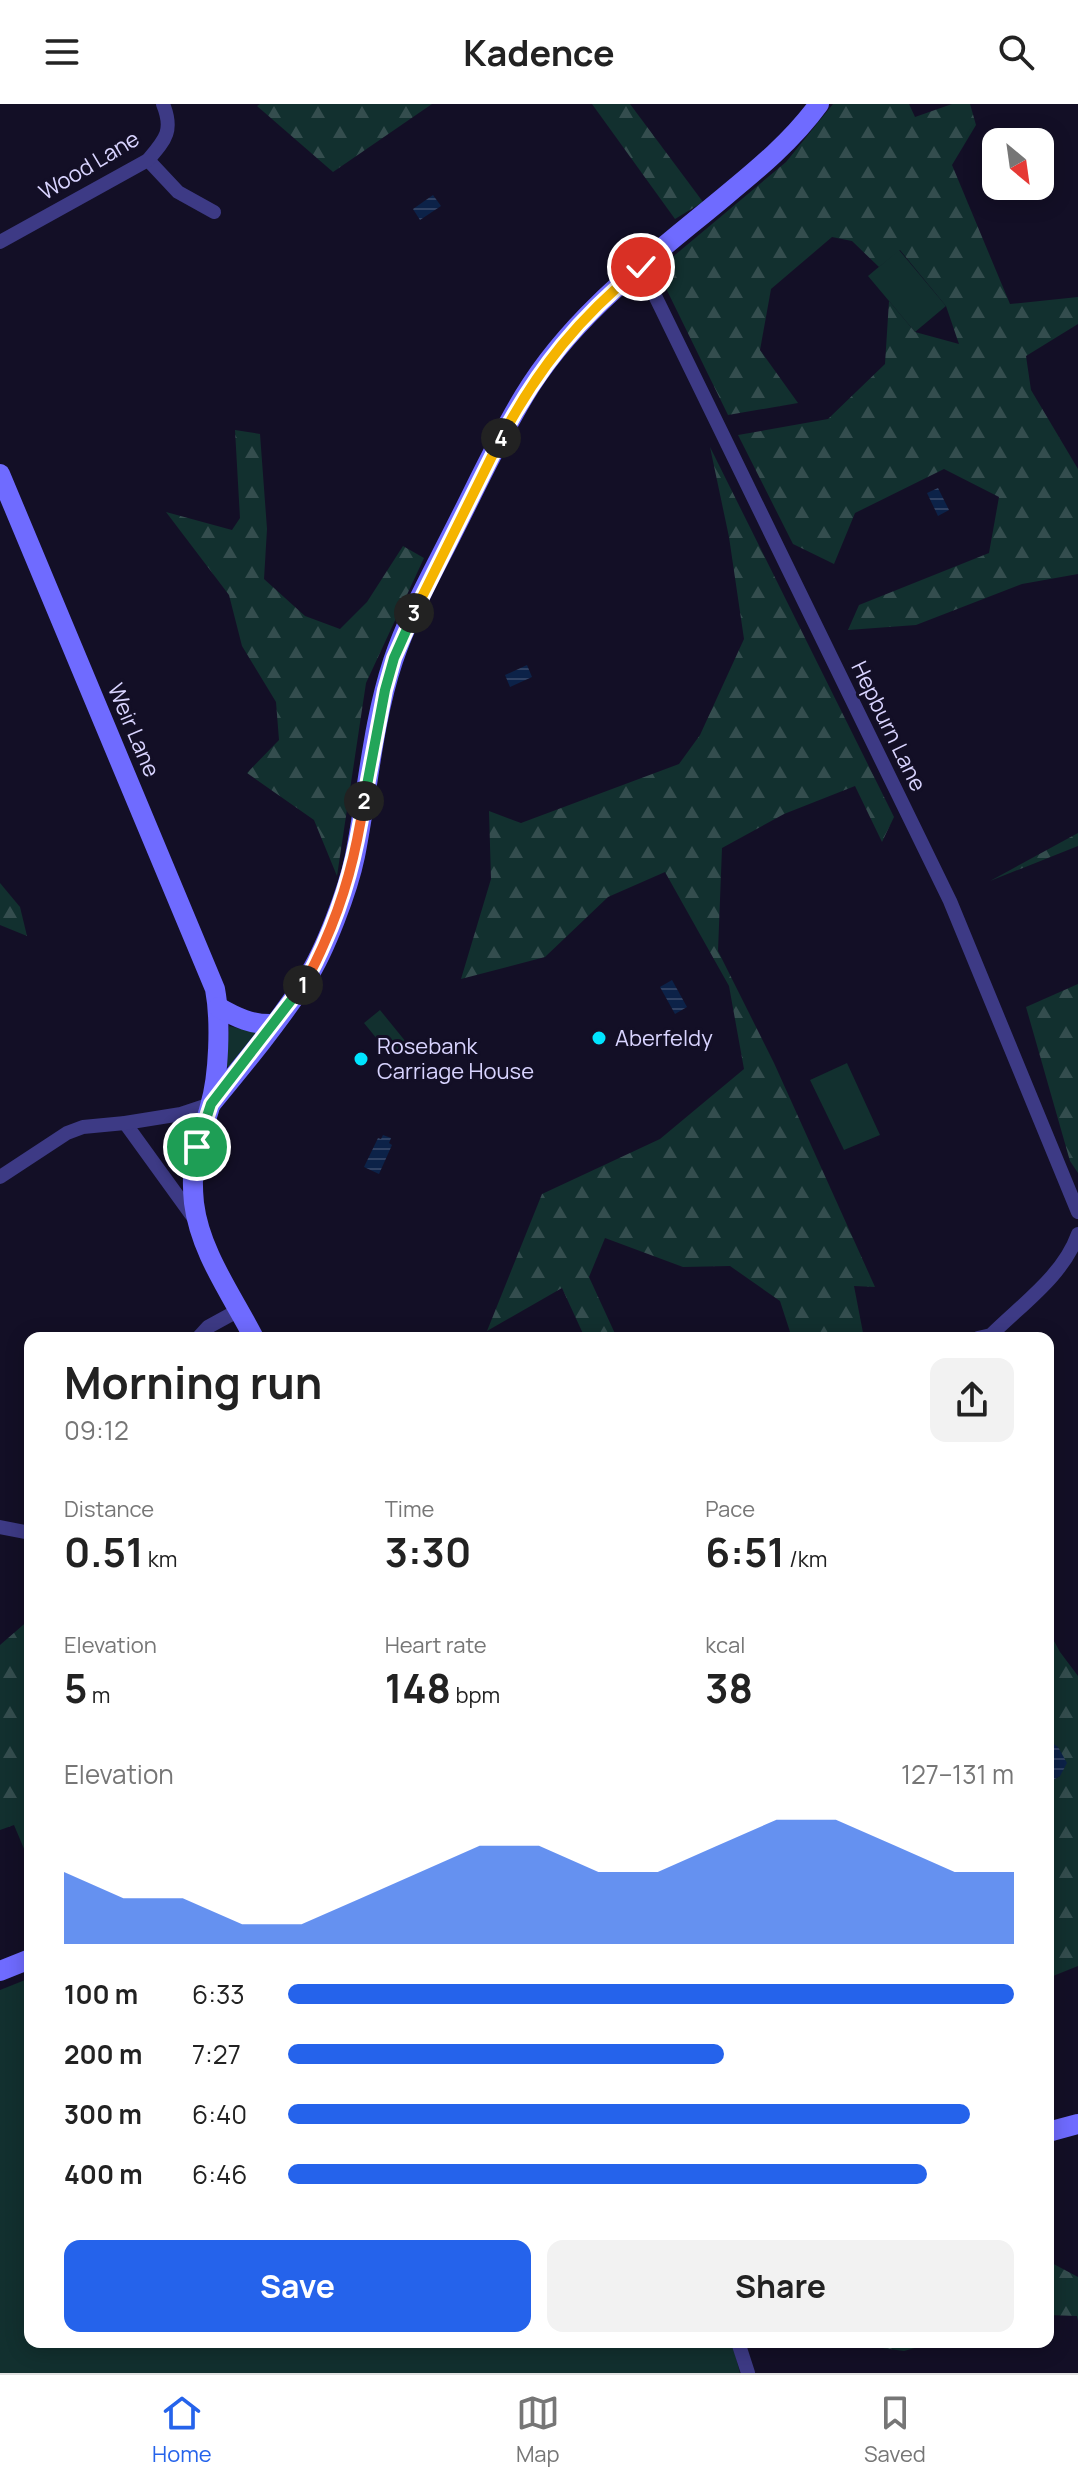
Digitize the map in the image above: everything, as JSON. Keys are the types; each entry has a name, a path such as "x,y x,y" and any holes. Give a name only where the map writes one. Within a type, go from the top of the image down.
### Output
{"main road":[{"path":"251,1332 206,1247 197,1222 194,1170 197,1147 211,1104 308,977 345,893 355,858 385,690 394,658 427,584 525,394 564,341 607,295 765,163 819,104"},
{"name":"Weir Lane","path":"0,474 215,989 218,1007 211,1104"},
{"path":"218,1007 257,1025 274,1024"},
{"path":"0,1971 24,1961"},
{"path":"1054,2130 1078,2124"}],"street":[{"name":"Wood Lane","path":"0,242 148,160 165,140 169,125 163,104"},
{"path":"148,160 178,192 214,212"},
{"name":"Hepburn Lane","path":"641,267 950,901 1078,1212"},
{"path":"0,1177 43,1146 83,1127 181,1114 211,1104"},
{"path":"125,1123 197,1222"},
{"path":"992,1332 1056,1272 1072,1252 1078,1234"},
{"path":"203,1332 239,1310"},
{"path":"0,1527 24,1532"},
{"path":"740,2348 748,2373"}],"green space":[{"path":"432,104 333,172 257,106"},
{"path":"592,104 630,104 703,202 675,219"},
{"path":"833,104 909,104 915,117 952,104 970,104 976,125 952,165 1010,304 1078,297 1078,324 1026,356 1031,390 1078,469 1078,574 1022,584 916,625 848,630 859,605 989,553 999,497 944,469 855,513 834,564 793,544 738,435 828,419 885,364 889,301 915,332 959,344 946,306 900,250 879,267 852,241 832,237 771,289 760,350 798,403 728,415 657,270 786,162"},
{"path":"899,250 946,306 915,332 868,276"},
{"path":"235,430 260,434 267,529 264,579 305,616 340,629 367,602 403,546 424,558 366,683 337,876 314,820 247,773 279,740 276,702 242,646 229,595 166,512 232,530 240,518"},
{"path":"710,447 894,817 882,842 855,786 784,814 722,848 718,951 774,1063 875,1287 854,1286 863,1332 790,1332 780,1301 730,1266 683,1267 605,1238 589,1277 614,1332 582,1332 562,1288 487,1331 542,1194 660,1139 744,1069 729,986 665,872 608,897 545,957 461,979 491,879 489,811 521,823 679,764 700,735 744,639 729,537"},
{"path":"1078,833 1078,846 990,881"},
{"path":"0,883 20,907 27,936 0,925"},
{"path":"1078,984 1078,1173 1070,1161 1026,1007"},
{"path":"380,1010 406,1042 390,1055 364,1023"},
{"path":"229,1026 258,1033 228,1067 227,1066"},
{"path":"847,1063 880,1135 844,1150 810,1080"},
{"path":"24,1624 24,1849 14,1825 0,1830 0,1645"},
{"path":"1054,1641 1078,1676 1078,1966 1054,1976 1054,1780 1060,1776 1054,1746"},
{"path":"24,1980 24,2348 734,2348 740,2373 0,2373 0,1990"},
{"path":"1054,2264 1078,2277 1078,2321 1077,2316 1054,2315"},
{"path":"883,2348 915,2348 904,2351"}],"water":[{"path":"433,195 441,206 420,220 413,209"},
{"path":"938,488 949,510 938,516 927,493"},
{"path":"527,665 532,677 510,687 505,675"},
{"path":"672,980 687,1007 675,1014 660,987"},
{"path":"383,1135 391,1138 389,1143 392,1145 379,1174 364,1167 378,1138 381,1139"},
{"path":"1054,1744 1067,1763 1060,1776 1054,1780"}],"place":[{"name":"Aberfeldy","path":"599,1038"},
{"name":"Rosebank Carriage House","path":"361,1059"}],"route":[{"path":"197,1147 211,1104 308,977 345,893 355,858 375,734 394,658 490,458 525,394 564,341 607,295 641,267"}]}
